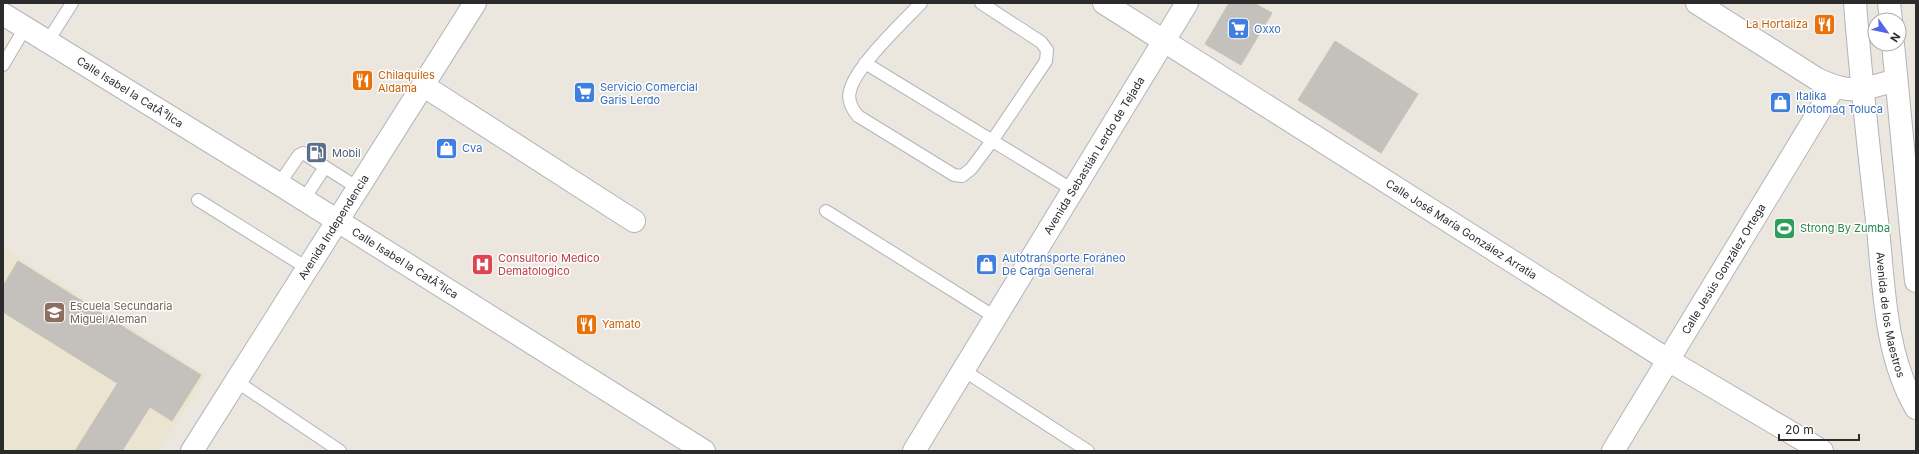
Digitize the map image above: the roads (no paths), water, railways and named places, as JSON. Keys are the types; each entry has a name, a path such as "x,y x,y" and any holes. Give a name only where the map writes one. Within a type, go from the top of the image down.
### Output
{"street":[{"name":"Avenida Independencia","path":"192,451 337,220 424,86 475,3"},
{"name":"Calle José María González Arratia","path":"1104,3 1668,360 1822,451"},
{"name":"Avenida Sebastián Lerdo de Tejada","path":"914,451 1187,3"},
{"path":"1697,3 1817,79 1834,87 1848,90 1862,90 1896,80"},
{"name":"Avenida de los Maestros","path":"1855,3 1862,90 1888,318 1898,364 1916,408"},
{"name":"Calle Isabel la CatÃ³lica","path":"3,14 304,199 704,451"},
{"path":"1894,52 1916,281"},
{"path":"424,86 634,221"},
{"name":"Calle Jesús González Ortega","path":"1613,451 1834,87"}],"lane":[{"path":"48,41 72,3"},
{"path":"921,3 865,63 850,90 849,100 852,109 858,116 954,175 962,176 971,169 1046,61 1047,50 1041,42 981,3"},
{"path":"3,65 26,28"},
{"path":"865,63 1073,190"},
{"path":"279,184 301,153 358,188"},
{"path":"304,199 325,167"},
{"path":"198,200 307,268"},
{"path":"826,211 995,317"},
{"path":"963,370 1088,451"},
{"path":"236,381 340,451"}],"place":[{"name":"La Hortaliza","path":"1824,24"},
{"name":"Oxxo","path":"1238,29"},
{"name":"Chilaquiles Aldama","path":"363,81"},
{"name":"Servicio Comercial Garis Lerdo","path":"584,93"},
{"name":"Italika Motomaq Toluca","path":"1781,102"},
{"name":"Cva","path":"447,148"},
{"name":"Mobil","path":"317,153"},
{"name":"Strong By Zumba","path":"1784,228"},
{"name":"Consultorio Medico Dematologico","path":"483,264"},
{"name":"Autotransporte Foráneo De Carga General","path":"987,264"},
{"name":"Escuela Secundaria Miguel Aleman","path":"54,312"},
{"name":"Yamato","path":"587,324"}]}
